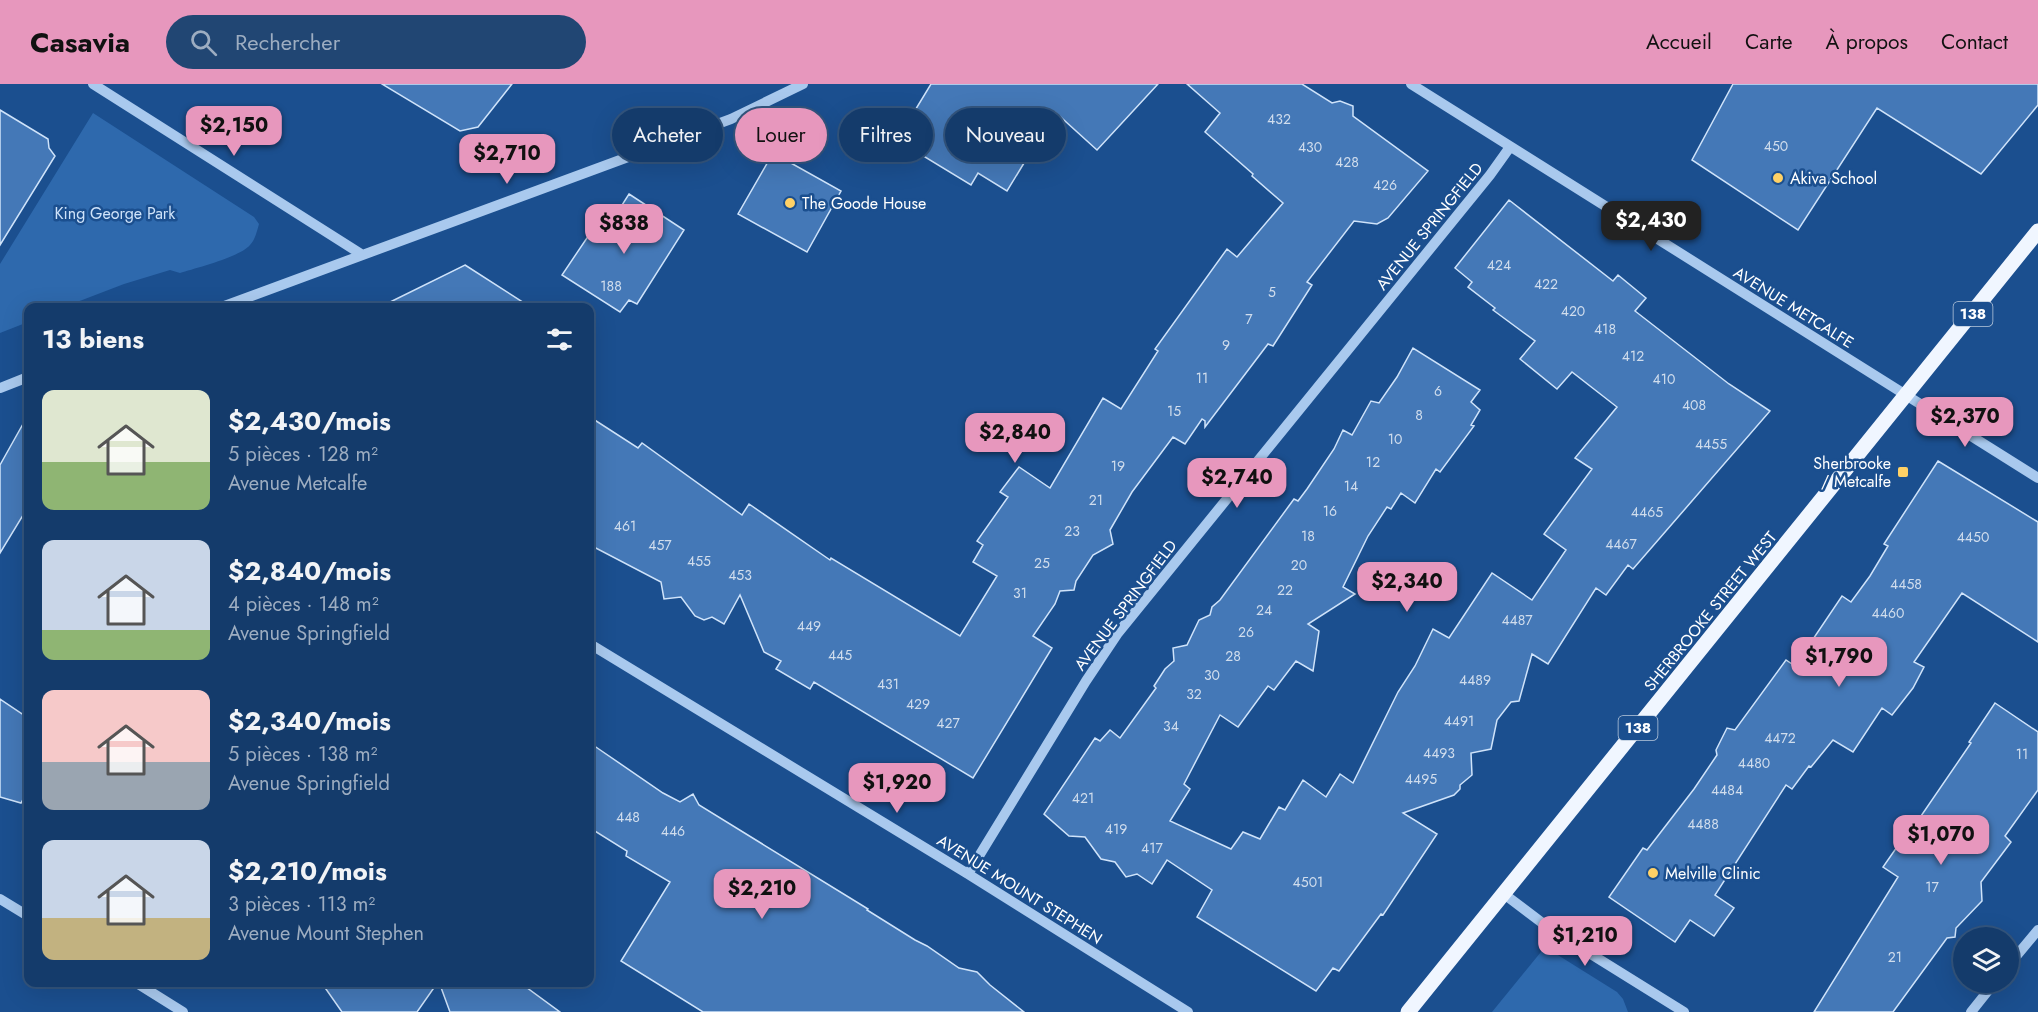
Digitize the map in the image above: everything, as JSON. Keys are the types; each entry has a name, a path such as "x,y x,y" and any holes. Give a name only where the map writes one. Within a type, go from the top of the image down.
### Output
{"main road":[{"name":"SHERBROOKE STREET WEST","path":"1408,1012 2038,231"}],"street":[{"path":"93,84 361,254"},
{"path":"232,303 731,119 803,84"},
{"name":"AVENUE METCALFE","path":"1412,84 2038,478"},
{"name":"AVENUE SPRINGFIELD","path":"968,874 1086,681 1118,633 1490,175 1510,147"},
{"path":"0,388 24,379"},
{"name":"AVENUE MOUNT STEPHEN","path":"594,646 968,874 1188,1012"},
{"path":"1504,894 1549,928 1684,1012"},
{"path":"0,899 24,914"},
{"path":"2019,953 2038,930"},
{"path":"143,987 183,1012"},
{"path":"1971,1012 1986,993"}],"green space":[{"name":"King George Park","path":"93,113 254,217 259,224 255,238 250,245 228,258 180,273 170,270 74,303 24,303 24,324 0,333 0,264"},
{"path":"1545,947 1617,992 1623,999 1628,1012 1492,1012"}],"building":[{"path":"382,84 512,84 478,127 460,131"},
{"path":"931,84 1158,84 1097,150 1066,122 1066,108 945,108 945,162 1025,162 1007,191 978,173 971,185 933,162 933,108 916,108"},
{"path":"1187,84 1302,84 1332,103 1340,101 1353,106 1353,116 1428,171 1388,218 1377,224 1354,221 1307,282 1312,285 1273,346 1268,344 1205,427 1205,421 1202,419 1185,444 1173,437 1132,492 1110,530 1113,544 1093,555 1076,581 1074,590 1060,591 1055,604 1033,636 1052,648 973,778 814,682 810,689 776,669 781,661 764,652 740,595 724,624 712,617 704,620 695,616 681,597 664,599 661,582 594,547 594,420 638,448 642,443 742,515 749,504 830,560 831,558 960,636 997,576 973,562 983,545 977,541 1008,497 1000,492 1019,467 1050,488 1103,398 1121,409 1158,351 1155,349 1227,249 1237,257 1283,203 1205,132 1220,113"},
{"path":"1733,84 2038,84 2038,105 1981,174 1877,108 1798,230 1692,160"},
{"path":"0,110 48,139 49,148 55,156 0,245"},
{"name":"The Goode House","path":"768,162 789,162 841,191 807,252 738,214"},
{"path":"629,194 684,230 637,304 629,300 620,312 562,275 593,229 603,235"},
{"path":"1509,200 1613,281 1618,275 1646,298 1635,311 1729,384 1770,411 1633,569 1628,565 1606,595 1596,588 1548,664 1532,654 1519,701 1511,702 1497,720 1491,749 1471,753 1472,775 1460,785 1460,789 1454,795 1403,813 1437,834 1383,915 1381,914 1339,971 1333,968 1316,991 1197,917 1212,890 1167,860 1152,884 1137,874 1126,877 1115,862 1101,859 1085,837 1069,836 1044,814 1095,738 1100,741 1110,730 1120,738 1156,688 1154,686 1165,669 1174,661 1173,648 1187,645 1199,620 1210,615 1212,607 1220,600 1294,499 1298,501 1307,489 1334,449 1343,430 1352,435 1371,401 1379,403 1413,348 1480,390 1471,402 1480,410 1471,425 1474,426 1440,472 1436,469 1415,503 1401,493 1391,509 1387,507 1368,536 1343,587 1355,594 1308,624 1319,631 1313,671 1296,661 1274,690 1268,686 1238,727 1220,715 1184,784 1190,789 1170,821 1231,849 1243,832 1260,839 1279,807 1285,810 1303,780 1326,797 1340,774 1353,783 1398,692 1415,666 1433,629 1449,638 1492,573 1532,600 1566,550 1544,534 1592,469 1575,458 1617,407 1572,372 1557,389 1520,359 1535,341 1493,310 1495,308 1468,287 1472,282 1455,268"},
{"path":"465,265 524,303 388,303"},
{"path":"24,422 24,514 0,553 0,465"},
{"path":"1938,461 2038,522 2038,642 1962,593 1914,662 1924,667 1913,688 1892,715 1882,708 1853,752 1833,740 1792,789 1786,785 1715,895 1734,908 1714,936 1690,920 1675,942 1609,897 1643,848 1647,850 1694,789 1717,755 1716,750 1727,728 1735,730 1786,660 1795,666 1842,596 1851,602 1870,576 1888,546 1884,544"},
{"path":"0,699 24,715 24,797 21,803 0,797"},
{"path":"1995,703 2038,732 2038,790 2005,836 2011,842 1981,882 1982,901 1957,927 1953,927 1953,937 1947,938 1893,1012 1814,1012 1898,877 1883,867 1906,834 1908,835 1971,743 1969,742"},
{"path":"594,746 680,802 693,794 699,805 959,968 977,972 1024,1012 703,1012 621,961 670,882 626,856 627,851 594,830"},
{"path":"324,987 434,987 417,1012 342,1012"},
{"path":"441,987 526,987 560,1012 450,1012"}],"place":[{"name":"Akiva School","path":"1778,178"},
{"name":"The Goode House","path":"790,203"},
{"name":"Sherbrooke / Metcalfe","path":"1903,472"},
{"name":"Melville Clinic","path":"1653,873"}]}
